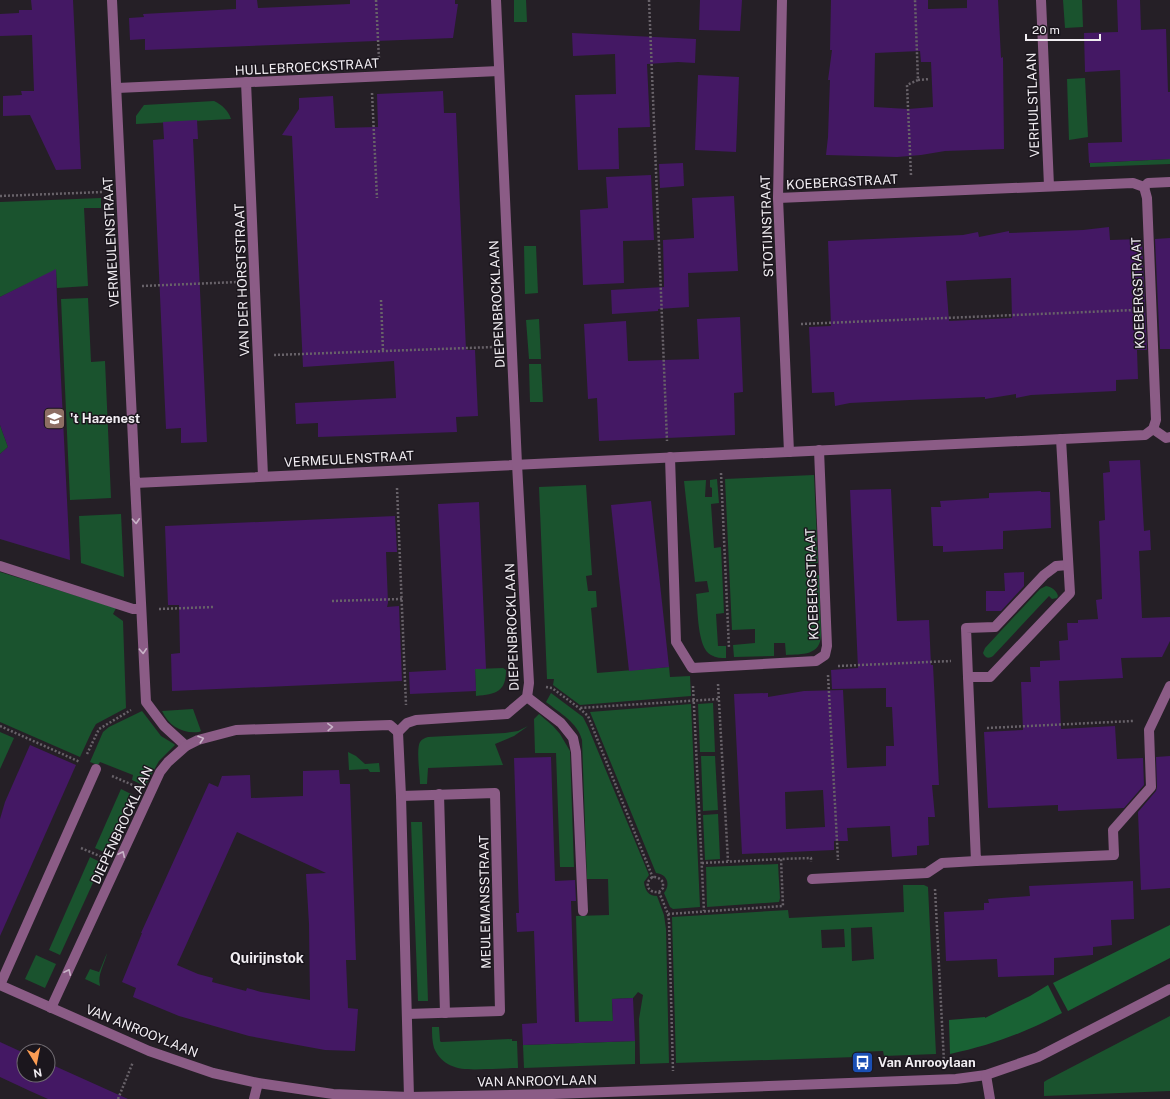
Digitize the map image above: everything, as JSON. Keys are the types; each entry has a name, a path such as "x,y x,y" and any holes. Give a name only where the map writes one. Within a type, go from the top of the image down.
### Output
{"street":[{"name":"VERMEULENSTRAAT","path":"112,0 140,610 146,702"},
{"name":"DIEPENBROCKLAAN","path":"407,723 416,720 507,714 527,698 529,683 498,71 496,0"},
{"name":"STOTIJNSTRAAT","path":"782,0 778,198 789,452"},
{"name":"VERHULSTLAAN","path":"1041,0 1049,186"},
{"name":"HULLEBROECKSTRAAT","path":"117,88 498,71"},
{"name":"VAN DER HORSTSTRAAT","path":"246,82 263,476"},
{"path":"1144,187 1148,183 1170,182"},
{"name":"KOEBERGSTRAAT","path":"778,198 1133,183 1144,187 1147,198 1152,310 1156,420 1153,429"},
{"path":"517,464 1145,435 1153,429 1166,438 1170,438"},
{"path":"968,677 990,677 1070,593 1061,439"},
{"name":"KOEBERGSTRAAT","path":"692,668 816,661 825,655 827,646 819,450"},
{"path":"669,457 676,642 692,668"},
{"name":"VERMEULENSTRAAT","path":"135,482 517,464"},
{"path":"976,861 966,628 995,627 1044,575 1056,566 1068,565"},
{"path":"0,566 133,610 140,610"},
{"path":"812,879 927,873 942,863 1114,855 1113,830 1151,787 1149,730 1170,686"},
{"path":"527,698 561,723 572,738 574,745 577,760 583,911"},
{"path":"146,702 164,726 186,746"},
{"path":"407,723 398,732 409,1097"},
{"name":"DIEPENBROCKLAAN","path":"51,1008 160,772 168,762 186,746 198,740 236,730 390,725 398,732"},
{"path":"0,985 96,768"},
{"name":"MEULEMANSSTRAAT","path":"401,796 495,793 500,1011 407,1014"},
{"path":"440,794 445,1013"},
{"name":"VAN ANROOYLAAN","path":"0,985 140,1047 213,1073 258,1083 333,1094 427,1098 678,1093 945,1080 986,1075 1038,1057 1170,989"},
{"path":"986,1075 990,1099"},
{"path":"254,1099 258,1083"}],"path":[{"path":"376,0 377,198"},
{"path":"649,0 669,457"},
{"path":"915,0 918,80"},
{"path":"912,192 907,85 918,80 930,79"},
{"path":"0,196 121,192"},
{"path":"126,287 255,281"},
{"path":"381,300 383,351"},
{"path":"783,324 1152,310"},
{"path":"258,356 512,346"},
{"path":"721,455 730,666"},
{"path":"396,470 407,723"},
{"path":"332,602 402,599"},
{"path":"140,610 214,607"},
{"path":"825,655 828,667 839,878"},
{"path":"828,667 968,660"},
{"path":"717,667 728,861"},
{"path":"692,668 704,911"},
{"path":"529,683 552,688 588,716 653,878"},
{"path":"579,708 719,698"},
{"path":"83,763 98,729 146,702"},
{"path":"970,728 1154,720"},
{"path":"0,726 150,793"},
{"path":"64,840 118,864"},
{"path":"702,863 811,858 812,879"},
{"path":"668,914 783,906 782,859"},
{"path":"934,868 945,1080"},
{"path":"655,876 659,877 664,882 663,888 659,892 654,893 650,891 648,887 650,878 655,876"},
{"path":"659,892 668,914 669,921 678,1093"},
{"path":"118,1099 140,1047"}],"green space":[{"path":"514,0 526,0 527,22 514,22"},
{"path":"1063,0 1082,0 1083,27 1065,28"},
{"path":"1085,78 1088,137 1069,140 1067,79"},
{"path":"214,101 224,108 231,119 136,124 136,116 144,105"},
{"path":"1170,159 1170,164 1090,167 1090,163"},
{"path":"101,198 101,208 84,208 88,286 57,288 56,270 0,297 0,202"},
{"path":"524,246 536,246 538,293 525,294"},
{"path":"88,298 91,362 105,361 111,498 70,500 61,299"},
{"path":"539,319 541,359 529,359 526,320"},
{"path":"529,364 541,364 543,402 530,402"},
{"path":"0,425 8,447 0,454"},
{"path":"814,475 818,563 806,564 807,575 819,575 821,634 818,646 814,650 804,654 786,655 785,643 774,643 774,656 734,657 733,645 755,643 755,629 732,630 725,479"},
{"path":"717,479 719,503 711,504 714,548 721,547 724,613 716,614 718,646 726,646 726,658 711,655 706,651 701,637 696,594 709,592 707,581 695,582 684,481 706,480 705,497 712,497 710,480"},
{"path":"586,485 592,575 586,576 588,591 596,591 597,607 591,608 597,673 669,667 670,677 690,676 691,696 580,705 553,685 554,679 547,679 539,487"},
{"path":"121,514 124,577 81,563 79,516"},
{"path":"0,572 116,608 113,614 123,621 126,708 96,724 80,757 0,722"},
{"path":"1046,586 1055,591 1058,596 1057,598 1052,599 1049,596 992,657 986,657 983,653 985,648 1040,589"},
{"path":"503,668 506,670 506,677 502,687 494,693 476,696 475,669"},
{"path":"551,693 583,717 649,875 644,882 645,888 649,894 657,896 664,915 666,929 669,1063 640,1064 639,1019 643,995 638,992 633,998 612,999 613,1021 579,1022 576,916 609,915 608,879 587,879 582,740 573,723 546,702"},
{"path":"713,703 715,752 700,752 698,704"},
{"path":"691,704 700,907 673,909 670,907 664,893 667,886 667,880 663,875 656,873 590,712"},
{"path":"193,709 201,731 199,732 187,732 177,728 168,721 162,711"},
{"path":"142,711 161,736 175,745 159,761 145,786 132,780 133,775 100,762 98,765 90,762 103,732 109,727"},
{"path":"539,714 560,734 570,751 574,867 560,867 556,753 535,753 534,719"},
{"path":"528,726 514,736 495,744 503,765 428,768 427,784 420,784 418,750 422,740 428,737 505,733 518,731"},
{"path":"0,732 14,738 0,769"},
{"path":"348,752 356,756 365,764 379,763 380,772 370,772 368,769 349,770"},
{"path":"701,756 715,756 718,810 703,811"},
{"path":"121,789 133,795 106,853 95,848"},
{"path":"718,814 720,859 705,860 703,815"},
{"path":"411,822 422,822 428,1001 418,1001"},
{"path":"90,857 102,863 60,955 49,950"},
{"path":"778,864 779,902 707,907 706,867"},
{"path":"903,885 924,885 928,887 936,1054 884,1056 883,1051 856,1052 856,1057 676,1063 672,917 788,910 789,918 904,912","holes":["872,927 874,959 852,961 851,928","844,929 845,947 822,948 821,930"]},
{"path":"1170,925 1170,958 1068,1011 1053,983"},
{"path":"107,953 100,973 100,986 85,979 90,969 99,972"},
{"path":"36,955 56,964 45,988 25,979"},
{"path":"1048,985 1062,1013 1008,1038 980,1047 950,1054 949,1020 985,1018 1030,996"},
{"path":"1170,1016 1170,1091 1044,1096 1044,1082 1047,1080"},
{"path":"432,1027 439,1027 441,1042 512,1039 512,1041 517,1041 518,1068 456,1068 438,1056 432,1040"},
{"path":"635,1041 635,1064 524,1068 523,1045"}],"building":[{"path":"31,0 73,0 81,169 56,170 30,115 3,116 3,96 22,95 21,91 34,91 32,35 0,36 0,14 19,13 19,10 32,10"},
{"path":"236,0 257,0 258,8 350,4 350,0 455,0 455,4 458,4 453,38 145,50 145,39 130,40 129,18 144,17 143,14 236,9"},
{"path":"700,0 742,0 740,31 699,30"},
{"path":"831,0 928,0 928,9 967,8 967,0 998,0 1001,58 1003,57 1004,149 945,151 897,157 826,155 830,80 828,80 832,50 830,50","holes":["920,51 921,62 931,62 933,107 908,109 874,107 875,53"]},
{"path":"1117,0 1140,0 1141,30 1166,29 1168,92 1170,92 1170,159 1089,163 1088,143 1122,142 1120,70 1085,72 1084,33 1118,32"},
{"path":"572,33 696,39 695,63 678,62 647,64 650,127 618,128 619,169 578,170 575,95 616,94 615,54 573,56"},
{"path":"698,75 739,77 736,152 695,150"},
{"path":"443,91 444,113 456,113 466,350 475,350 478,416 456,417 457,432 318,437 318,423 296,424 295,403 396,398 394,361 303,367 292,136 282,135 299,109 299,98 333,96 335,128 378,127 377,94"},
{"path":"197,120 198,139 193,139 207,442 181,443 181,428 166,429 153,140 164,139 163,122"},
{"path":"683,163 684,186 660,188 659,164"},
{"path":"651,175 654,240 623,241 624,283 583,285 580,210 608,208 606,177"},
{"path":"734,196 738,271 688,273 689,307 612,314 611,290 664,287 663,240 694,238 692,198"},
{"path":"1109,227 1110,240 1142,239 1147,350 1137,350 1138,379 1116,380 1116,391 1031,395 1016,398 1016,394 985,399 985,397 910,400 850,403 835,406 834,392 812,393 809,327 831,326 828,241 963,235 978,232 979,237 1009,231 1009,233 1083,230","holes":["1011,278 1012,318 949,321 946,281"]},
{"path":"1170,238 1170,349 1160,349 1155,239"},
{"path":"56,269 70,560 0,539 0,454 8,447 0,425 0,297"},
{"path":"740,317 743,392 734,393 735,435 599,441 597,398 588,399 584,324 626,321 628,361 699,359 697,319"},
{"path":"1140,460 1144,531 1150,530 1151,550 1139,551 1142,618 1170,617 1170,641 1162,657 1121,658 1123,678 1059,681 1061,729 1115,726 1117,759 1143,758 1144,785 1124,808 1058,811 1058,805 988,808 984,732 1023,730 1021,682 1031,682 1030,667 1040,667 1040,661 1060,660 1059,641 1068,640 1067,623 1078,623 1078,620 1098,619 1096,600 1102,599 1099,521 1105,520 1103,473 1110,472 1109,461"},
{"path":"891,489 897,621 929,620 931,665 933,665 939,785 932,785 935,817 928,817 929,845 917,846 917,855 892,857 890,826 847,828 848,841 834,841 834,850 742,854 734,694 768,693 768,697 804,691 843,690 847,768 886,766 886,746 894,746 892,707 886,707 886,688 832,689 831,670 858,668 850,490","holes":["823,790 825,827 786,829 785,792"]},
{"path":"1050,492 1051,528 1003,531 1003,549 943,552 943,546 933,546 931,507 941,507 940,501 989,498 989,493"},
{"path":"651,501 669,667 629,671 611,505"},
{"path":"479,502 486,669 475,669 476,691 410,694 409,672 446,670 438,504"},
{"path":"395,516 397,552 386,552 387,607 399,606 402,681 172,691 171,654 180,653 179,605 168,605 165,526"},
{"path":"1024,572 1024,586 1001,611 986,611 986,591 1005,591 1004,573"},
{"path":"30,745 76,765 0,936 0,819 5,802"},
{"path":"1170,756 1170,888 1141,890 1138,812 1156,791 1156,757"},
{"path":"551,757 555,881 575,880 576,901 571,901 575,1022 613,1021 612,999 633,998 635,1041 523,1045 522,1024 537,1023 534,931 517,932 516,913 519,913 514,758"},
{"path":"339,770 340,784 350,784 356,960 346,960 348,1008 358,1009 355,1051 325,1050 249,1036 179,1016 133,997 136,988 122,982 141,933 209,783 218,787 222,776 250,775 251,798 303,796 303,771","holes":["237,832 326,873 306,874 309,924 310,1000 261,992 247,988 246,991 212,982 213,978 198,974 177,965"]},
{"path":"1133,881 1134,919 1111,920 1112,945 1093,947 1093,955 1054,958 1054,975 998,977 997,959 946,961 944,912 984,910 984,903 989,903 988,899 1030,896 1029,886"},
{"path":"0,1042 16,1049 16,1083 56,1083 56,1067 128,1099 48,1099 0,1077"}],"place":[{"name":"'t Hazenest","path":"54,418"},
{"name":"Van Anrooylaan","path":"862,1062"}],"district":[{"name":"Quirijnstok","path":"267,958"}]}
